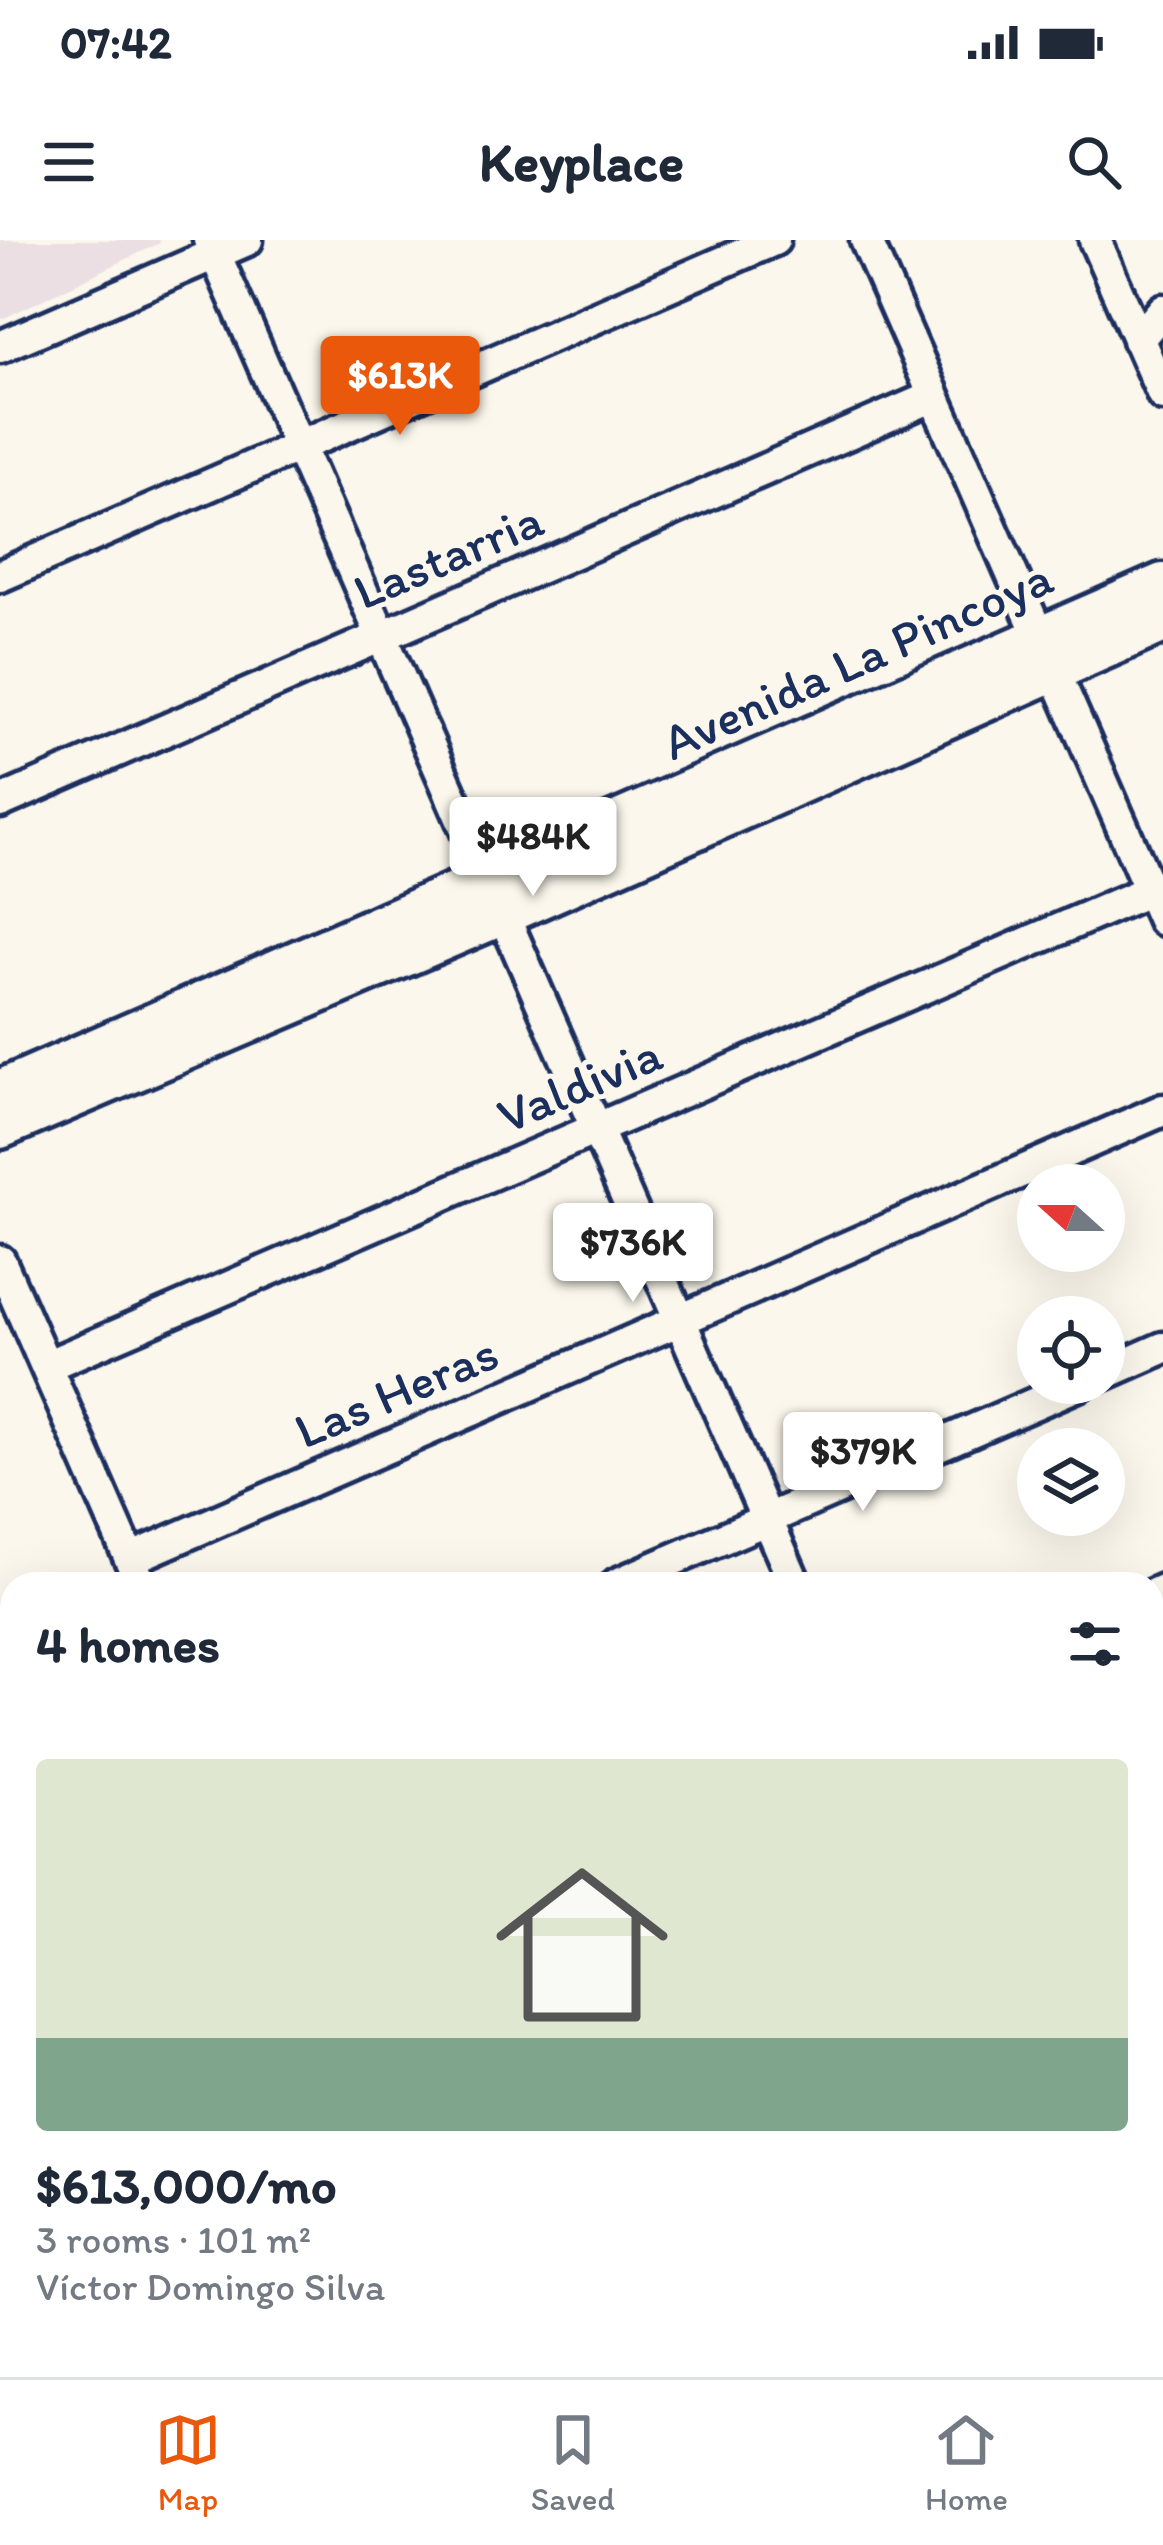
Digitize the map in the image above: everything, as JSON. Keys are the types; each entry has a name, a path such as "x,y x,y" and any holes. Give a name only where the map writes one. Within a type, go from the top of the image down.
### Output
{"street":[{"path":"0,347 212,247 247,240"},
{"path":"0,576 774,240"},
{"path":"866,240 1163,920"},
{"path":"1095,240 1163,395"},
{"path":"212,247 790,1572"},
{"path":"1138,340 1163,310"},
{"name":"Lastarria","path":"0,802 934,396"},
{"name":"Avenida La Pincoya","path":"0,1127 495,896 1046,653 1163,585"},
{"name":"Avenida La Pincoya","path":"1046,653 1163,621"},
{"name":"Valdivia","path":"46,1366 1150,890"},
{"name":"Avenida La Pincoya","path":"0,1092 495,896"},
{"name":"Las Heras","path":"135,1572 681,1320 1163,1111"},
{"path":"0,1261 135,1572"},
{"path":"1125,1365 1163,1348"},
{"path":"645,1572 1033,1404"}],"shaded area":[{"path":"0,240 159,240 160,243 0,320"}]}
